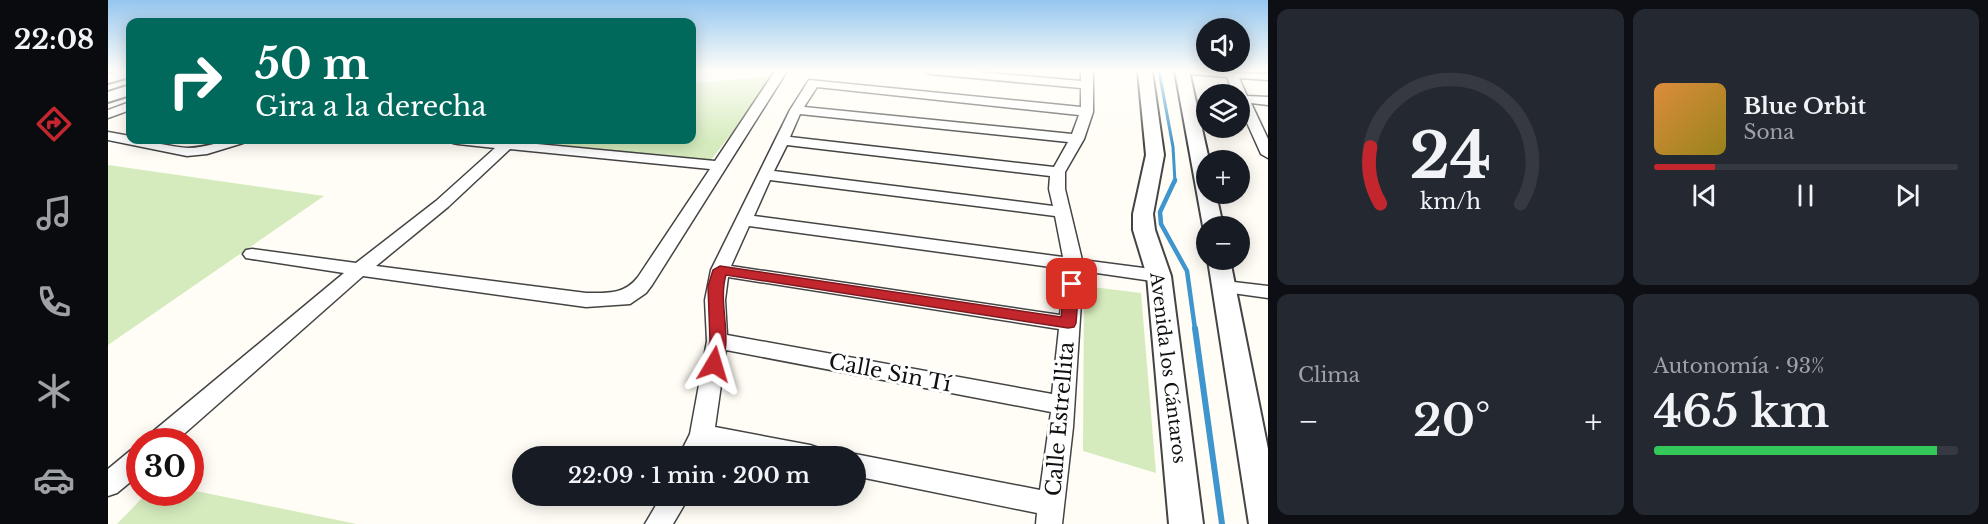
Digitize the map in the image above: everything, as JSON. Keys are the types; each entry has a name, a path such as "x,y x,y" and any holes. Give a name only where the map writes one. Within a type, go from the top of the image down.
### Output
{"street":[{"path":"252,254 586,300 615,301 631,296 645,281 765,95"},
{"path":"696,445 717,341 715,300 720,270 796,110 805,95"},
{"path":"931,95 1087,112"},
{"path":"783,140 1058,172 1077,138 1087,112 1087,95"},
{"name":"Avenida los Cántaros","path":"1148,95 1155,155 1143,214 1144,230 1159,276 1186,524"},
{"path":"1187,95 1198,150"},
{"path":"108,97 126,96"},
{"path":"108,114 126,99"},
{"path":"1250,100 1268,101"},
{"path":"796,110 1077,138"},
{"path":"1250,111 1262,128 1268,154"},
{"path":"108,136 126,140"},
{"path":"146,144 179,151 199,152 225,144"},
{"path":"497,144 719,166"},
{"path":"174,428 360,269 442,204 507,145"},
{"name":"Calle Estrellita","path":"1051,514 1062,405 1071,254 1058,189 1058,172"},
{"path":"767,175 1062,212"},
{"path":"744,220 1071,254 1159,276"},
{"path":"720,270 1068,323"},
{"path":"1222,270 1266,524"},
{"path":"1225,287 1268,292"},
{"name":"Calle Sin Tí","path":"717,341 1062,405"},
{"path":"866,468 1051,514"},
{"path":"108,485 126,470"},
{"path":"658,524 670,506"}],"green space":[{"path":"696,95 761,95 710,161 546,144 696,144"},
{"path":"108,165 324,196 108,345"},
{"path":"1084,286 1141,293 1156,473 1083,451"},
{"path":"204,493 357,524 117,524 134,506 204,506"}],"waterway":[{"path":"1164,95 1173,147 1175,180"},
{"path":"1175,180 1160,212 1161,224 1187,271 1195,329"},
{"path":"1195,328 1222,524"}],"route":[{"path":"714,364 717,341 715,300 720,270 1068,323 1072,284"}]}
